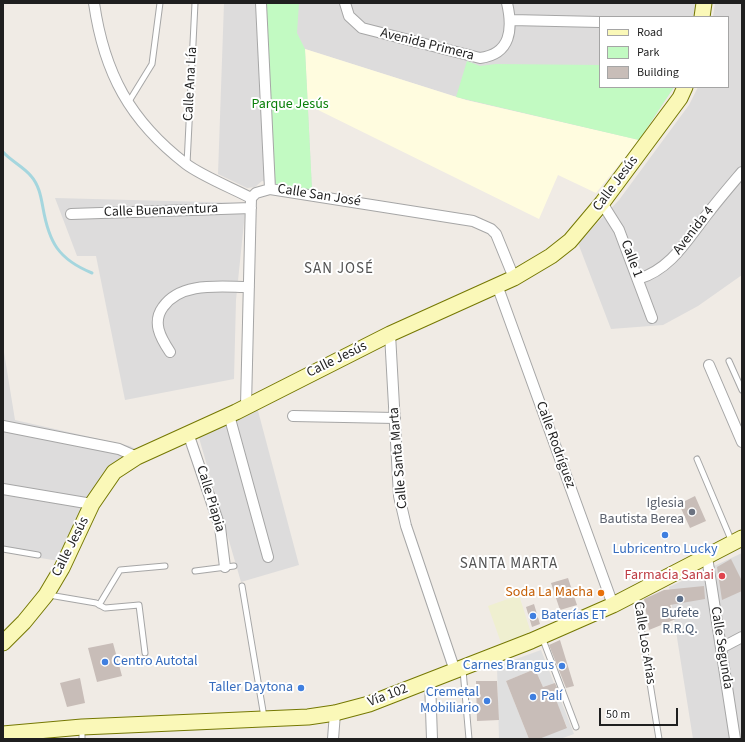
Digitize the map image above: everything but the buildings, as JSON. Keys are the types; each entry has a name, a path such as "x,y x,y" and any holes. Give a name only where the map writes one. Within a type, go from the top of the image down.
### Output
{"street":[{"path":"94,3 109,66 128,104 138,119 154,136 187,165 251,203 246,405"},
{"path":"260,3 270,189"},
{"name":"Avenida Primera","path":"345,3 349,16 362,28 480,58 491,56 498,52 507,39 511,20"},
{"path":"507,3 511,20 599,22"},
{"path":"702,16 704,3"},
{"name":"Calle Jesús","path":"3,643 24,622 46,595 62,568 92,504 114,472 137,457 229,415 246,405 390,334 514,278 551,256 570,241 602,203 680,98 685,88"},
{"name":"Avenida 4","path":"638,278 660,269 675,256 742,172"},
{"name":"Calle San José","path":"251,203 256,193 270,189 473,221 491,229 496,234 514,278"},
{"name":"Calle Buenaventura","path":"71,214 251,203"},
{"name":"Calle 1","path":"602,203 619,230 652,318"},
{"name":"Calle Rodríguez","path":"497,285 613,605"},
{"path":"170,352 158,329 157,320 159,311 174,295 186,290 199,288 249,287"},
{"name":"Calle Santa Marta","path":"390,334 399,496 406,526 458,669"},
{"path":"709,364 742,442"},
{"path":"229,415 268,557"},
{"path":"293,416 395,418"},
{"path":"3,426 119,449 137,457"},
{"name":"Calle Piapia","path":"188,433 220,527 230,567"},
{"path":"3,489 92,504"},
{"name":"Vía 102","path":"3,734 38,735 82,733 264,718 308,717 335,713 369,704 541,636 636,594 737,540"},
{"name":"Calle Segunda","path":"707,557 721,648 737,731"},
{"path":"721,648 742,637"},
{"path":"430,680 432,739"},
{"path":"333,739 335,713"}],"lane":[{"path":"128,104 152,64 160,3"},
{"name":"Calle Ana Lía","path":"187,165 194,3"},
{"path":"729,361 742,390"},
{"path":"697,459 737,540"},
{"path":"3,549 38,555"},
{"path":"99,605 120,570 165,566"},
{"path":"195,571 230,567"},
{"path":"242,586 264,718"},
{"name":"Calle Los Arias","path":"636,594 659,739"},
{"path":"46,595 99,605 112,609 139,605 145,653"},
{"path":"541,636 576,728"},
{"path":"458,669 469,739"}],"shaded area":[{"path":"224,3 697,3 694,16 599,16 599,88 673,88 639,140 466,100 305,49 312,190 262,181 255,187 247,188 218,174"},
{"path":"715,3 742,3 742,275 698,306 663,325 611,329 578,243 619,200 689,105 698,88 729,88 729,16 713,16"},
{"path":"305,49 466,100 639,140 596,193 558,175 539,219 308,105"},
{"path":"55,198 246,203 236,300 234,379 125,400 96,256 77,256"},
{"path":"3,346 15,420 130,446 136,449 59,561 3,552"},
{"path":"257,407 299,565 241,582 199,438"},
{"path":"742,553 742,739 693,739 669,587"},
{"path":"541,650 574,734 560,739 539,739 567,727 549,685 543,687 535,669 506,681 529,739 499,739 497,666"}],"green space":[{"name":"Parque Jesús","path":"266,3 299,3 297,33 305,49 312,190 276,184"},
{"path":"467,61 480,66 496,64 599,65 599,88 673,88 639,140 456,97"},
{"path":"519,595 531,633 501,643 488,606"}],"waterway":[{"path":"3,152 28,173 36,183 48,231 57,248 71,262 92,273"}],"place":[{"name":"Iglesia Bautista Berea","path":"692,512"},
{"name":"Lubricentro Lucky","path":"665,535"},
{"name":"Farmacia Sanai","path":"722,576"},
{"name":"Soda La Macha","path":"601,593"},
{"name":"Bufete R.R.Q.","path":"680,599"},
{"name":"Baterías ET","path":"533,616"},
{"name":"Centro Autotal","path":"105,662"},
{"name":"Carnes Brangus","path":"562,666"},
{"name":"Taller Daytona","path":"301,688"},
{"name":"Palí","path":"533,697"},
{"name":"Cremetal Mobiliario","path":"487,701"}],"district":[{"name":"SAN JOSÉ","path":"339,270"},
{"name":"SANTA MARTA","path":"509,565"}]}
